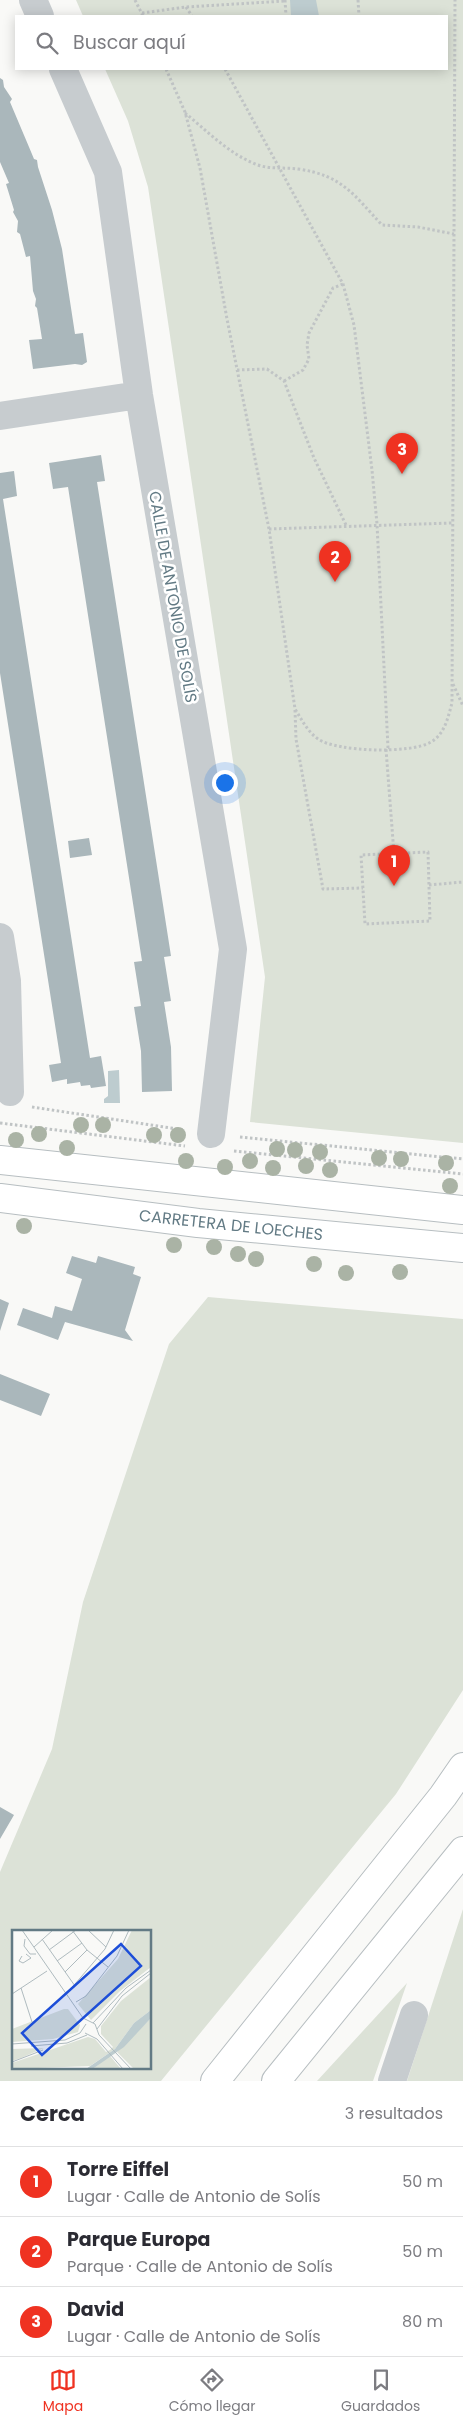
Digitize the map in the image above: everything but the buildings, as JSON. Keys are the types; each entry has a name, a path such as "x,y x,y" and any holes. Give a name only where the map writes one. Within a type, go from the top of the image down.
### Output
{"main road":[{"path":"0,1160 463,1210"},
{"name":"CARRETERA DE LOECHES","path":"0,1198 198,1224 463,1248"},
{"path":"215,2081 443,1796 463,1767"},
{"path":"276,2081 463,1851"}],"street":[{"path":"33,0 40,15"},
{"name":"CALLE DE ANTONIO DE SOLÍS","path":"63,70 108,172 139,395 233,949 211,1134"},
{"path":"0,416 139,395"},
{"path":"0,937 10,1092"},
{"path":"392,2081 414,2014"}],"path":[{"path":"135,0 143,15 186,7 285,0 286,15"},
{"path":"358,0 359,15"},
{"path":"295,709 308,730 320,740 333,745 386,749 413,747 431,742 445,728 452,703 455,0"},
{"path":"186,7 191,15"},
{"path":"166,70 184,112 200,168 237,370 269,528 295,709 296,739 323,889 363,888"},
{"path":"226,70 343,284 354,325 377,524 388,748 386,749 394,854"},
{"path":"184,112 242,157 254,164 299,169 335,179 351,192 382,225 418,227 454,234"},
{"path":"284,382 303,370 309,359 307,345 309,332 333,288 343,284"},
{"path":"237,370 267,369 284,382 314,458 346,528"},
{"path":"269,528 346,528 377,524 452,523"},
{"path":"451,681 463,706"},
{"path":"428,852 430,921 365,924 363,888 361,855 428,852"},
{"path":"429,885 463,882"}],"shaded area":[{"path":"76,0 463,0 463,1143 250,1122 265,977 148,187 128,121 105,70 448,70 448,15 83,15"},
{"path":"290,0 316,0 319,15 291,15"},
{"path":"119,1070 120,1103 104,1103 104,1099 108,1096 108,1071"},
{"path":"208,1297 463,1319 463,1690 396,1794 161,2081 0,2081 0,1872 52,1749 83,1602 169,1344"},
{"path":"463,1909 463,2081 407,2081"},
{"path":"407,1983 373,2081 317,2081"}],"place":[{"name":"David","path":"402,474"},
{"name":"Parque Europa","path":"335,582"},
{"name":"Torre Eiffel","path":"394,886"}]}
